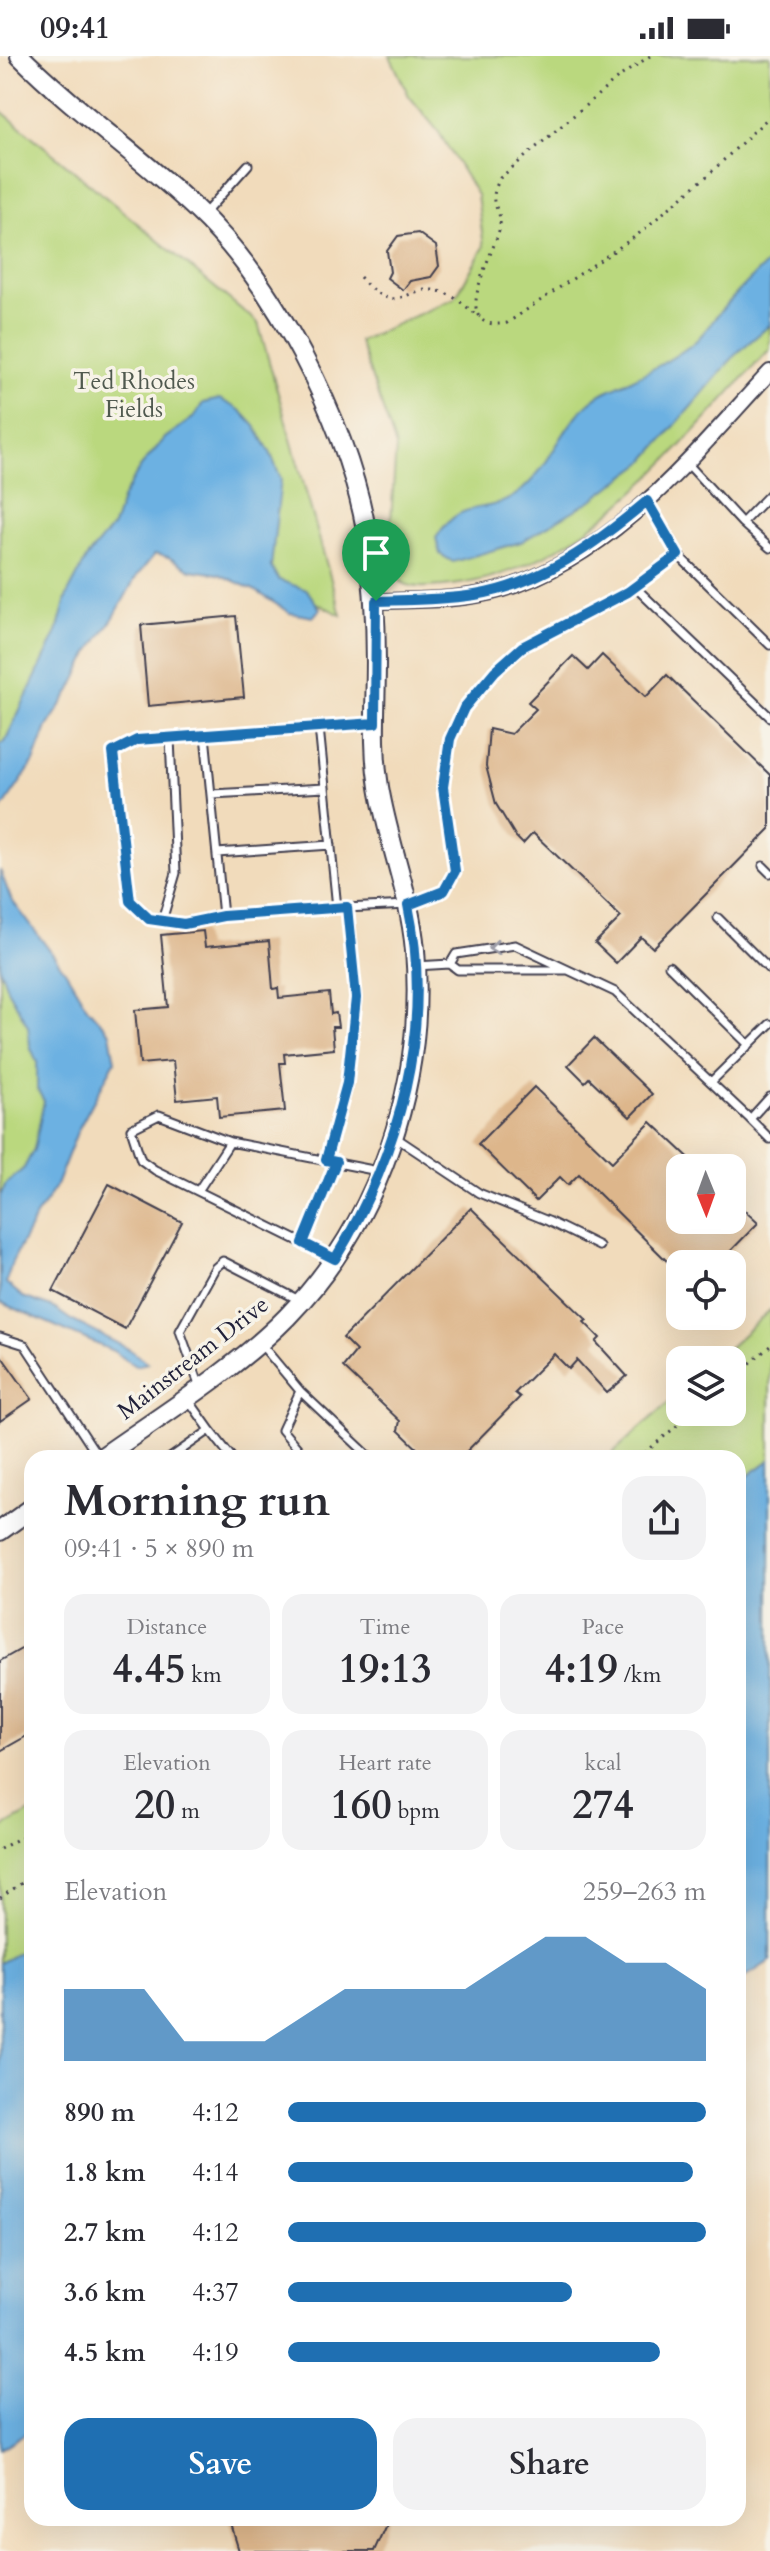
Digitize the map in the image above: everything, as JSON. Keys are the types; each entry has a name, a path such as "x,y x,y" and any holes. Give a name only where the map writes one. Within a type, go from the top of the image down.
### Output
{"street":[{"name":"Mainstream Drive","path":"20,56 203,215 250,272 277,312 311,372 331,416 354,478 365,527 376,601 375,723 380,788 408,905 416,967 415,1029 410,1069 393,1136 381,1171 355,1226 335,1259 301,1301 259,1342 111,1450"},
{"path":"376,601 438,599 503,589 580,553 647,501 770,372"},
{"path":"0,1531 24,1514"}],"lane":[{"path":"203,215 248,165"},
{"path":"686,462 742,523 770,548"},
{"path":"742,523 770,494"},
{"path":"647,501 678,555 770,645"},
{"path":"375,723 137,740 113,752 130,901 149,919 184,924 223,916 408,905 444,891 455,871 443,787 450,739 464,708 495,671 522,647 635,587 678,555"},
{"path":"635,587 770,717"},
{"path":"319,727 337,908"},
{"path":"205,735 223,916"},
{"path":"162,921 176,873 170,738"},
{"path":"211,794 325,788"},
{"path":"217,853 331,845"},
{"path":"763,866 770,873"},
{"path":"326,1160 347,1083 356,998 347,907"},
{"path":"718,918 770,970"},
{"path":"450,964 456,954 515,945 615,992 770,1139"},
{"path":"416,967 450,964 458,970 567,970"},
{"path":"669,966 749,1045"},
{"path":"712,1081 770,1024"},
{"path":"750,1119 770,1097"},
{"path":"335,1259 155,1170 141,1160 131,1129 159,1115 230,1142 381,1171"},
{"path":"393,1136 479,1193 599,1246"},
{"path":"198,1191 230,1142"},
{"path":"303,1243 336,1162"},
{"path":"226,1450 210,1430 193,1392 180,1331 215,1268 223,1261 301,1301"},
{"path":"0,1337 25,1345 95,1450"},
{"path":"259,1342 300,1391 363,1450"},
{"path":"299,1450 282,1430 300,1391"},
{"path":"181,1450 210,1430"}],"path":[{"path":"483,319 475,308 476,293 497,239 500,223 493,193 500,178 619,77 650,56"},
{"path":"360,277 380,296 395,299 437,290 456,298 461,305 483,319 496,325 507,323 636,236 707,176 770,116"},
{"path":"746,1367 770,1346"},
{"path":"648,1450 677,1426"},
{"path":"0,1849 24,1836"},
{"path":"0,1898 24,1882"}],"green space":[{"path":"390,56 770,56 770,349 664,463 626,499 585,531 542,557 494,576 443,586 410,586 398,579 388,563 396,447 359,341 455,298 484,247 477,195 438,131 409,96"},
{"name":"Ted Rhodes Fields","path":"0,110 258,323 341,615 160,527 0,773"},
{"path":"0,909 91,1054 0,1253"},
{"path":"770,1310 770,1460 746,1477 746,1450 616,1450 666,1405 666,1426 746,1426 746,1346 730,1346"},
{"path":"24,1816 24,1949 0,1963 0,1829"}],"water":[{"path":"770,261 770,325 737,353 643,463 595,498 521,542 453,562 440,554 436,538 446,524 465,511 495,504 518,493 539,472 571,424 590,402 691,345"},
{"path":"220,399 241,411 255,426 281,479 271,567 279,580 307,590 320,609 313,617 290,613 256,591 219,574 191,570 168,557 155,554 136,577 89,653 71,690 47,727 34,762 0,812 0,745 5,741 57,632 67,595 87,557 113,526 123,497 141,466 165,438 194,417 203,403"},
{"path":"0,870 11,899 66,972 87,1007 110,1033 115,1061 78,1130 55,1188 12,1262 6,1283 23,1297 54,1308 129,1349 148,1363 135,1366 113,1351 0,1302 0,1196 5,1185 24,1168 34,1149 44,1101 37,1089 37,1062 30,1046 28,1026 8,991 0,968"},
{"path":"770,1460 770,1961 746,1977 746,1477"},
{"path":"24,1949 24,2434 0,2449 0,1963"}],"building":[{"path":"418,233 436,246 439,266 431,277 410,281 403,290 387,278 390,272 387,251 398,236"},
{"path":"236,616 244,697 148,706 141,625"},
{"path":"602,655 646,697 667,675 770,775 770,829 653,948 641,937 616,963 595,943 621,917 533,833 523,844 516,837 496,804 486,766 489,729 511,734 536,709 528,702 573,656 588,670"},
{"path":"203,931 205,947 269,941 273,989 278,988 279,998 329,993 331,1014 336,1013 338,1027 332,1027 334,1049 284,1054 285,1063 280,1063 285,1111 219,1117 217,1096 177,1100 173,1061 140,1064 135,1010 168,1007 161,935"},
{"path":"594,1038 652,1094 630,1117 589,1078 585,1082 568,1065"},
{"path":"534,1087 612,1162 651,1122 685,1154 666,1154 666,1234 746,1234 746,1212 758,1223 732,1250 666,1250 666,1260 579,1174 568,1185 560,1177 536,1201 478,1144"},
{"path":"109,1184 182,1222 125,1329 53,1291"},
{"path":"471,1208 587,1320 584,1322 600,1338 596,1342 627,1376 607,1393 577,1360 569,1369 554,1354 515,1393 520,1397 468,1450 419,1450 398,1430 400,1421 343,1367 356,1351 343,1338"},
{"path":"0,1354 32,1399 0,1421"},
{"path":"24,1648 24,1738 0,1751 0,1661"},
{"path":"231,2526 385,2526 374,2551 239,2551"}],"route":[{"path":"647,501 678,555 628,592 522,647 495,671 464,708 450,739 443,787 455,871 444,891 408,905 415,948 415,1029 401,1111 375,1187 335,1259 303,1243 336,1162 326,1160 347,1083 356,998 347,907 212,917 184,924 149,919 130,901 113,752 137,740 375,723 376,601 438,599 503,589 580,553 647,501"}]}
